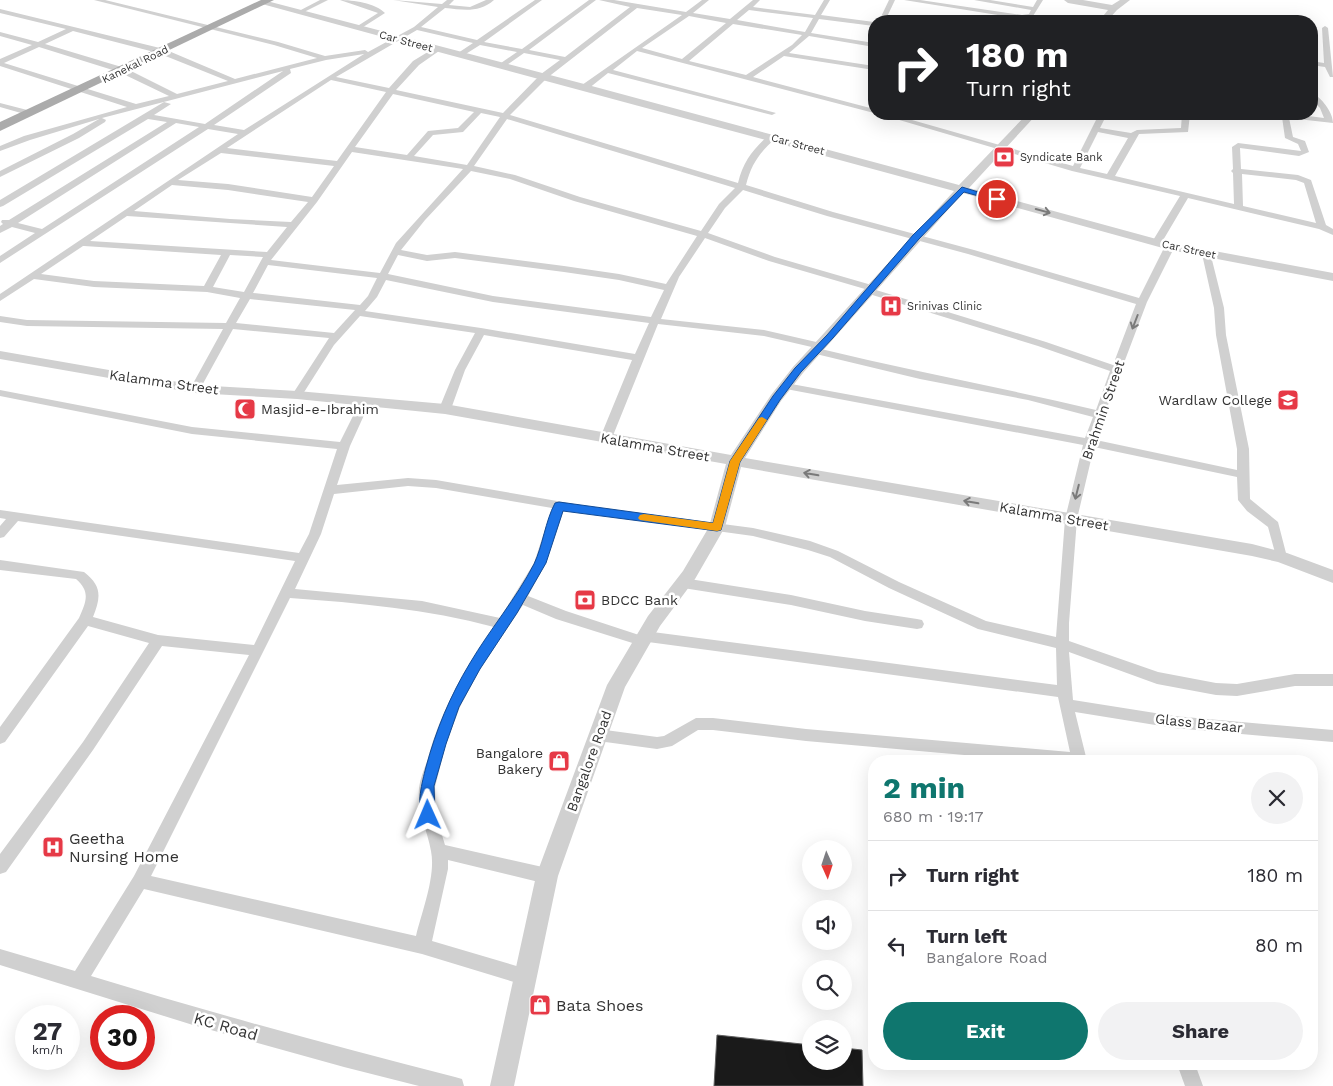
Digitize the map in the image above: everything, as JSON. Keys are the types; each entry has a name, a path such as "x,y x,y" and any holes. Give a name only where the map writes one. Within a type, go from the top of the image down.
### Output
{"main road":[{"name":"Kanekal Road","path":"1,126 267,1"}],"street":[{"path":"97,0 276,43 348,66"},
{"path":"300,12 325,0"},
{"path":"343,0 378,10 382,13 358,28"},
{"path":"396,0 442,7 474,9 491,0"},
{"path":"0,298 84,243 170,182 348,66 373,50 399,39 416,28 452,0"},
{"path":"461,56 539,0"},
{"path":"504,65 526,51 593,0"},
{"path":"602,0 868,44"},
{"path":"585,86 706,0"},
{"path":"684,61 748,8 754,0"},
{"path":"750,77 806,34 827,0"},
{"path":"885,15 892,0"},
{"path":"907,0 1008,15"},
{"path":"977,0 1035,9"},
{"path":"1031,15 1040,0"},
{"path":"1068,0 1090,2 1114,8"},
{"path":"1108,15 1114,8 1126,0"},
{"name":"Car Street","path":"267,1 300,12 461,56 585,86 1170,246 1333,277"},
{"path":"297,395 322,354 372,297 396,252 422,218 469,168 505,116 544,76 636,5"},
{"path":"748,8 868,23"},
{"path":"0,11 162,51 234,81"},
{"path":"416,28 480,43 566,59"},
{"path":"1325,28 1333,75"},
{"path":"0,63 72,29"},
{"path":"0,34 74,54 122,70 177,97"},
{"path":"195,388 267,259 314,200 390,91 416,63 436,49"},
{"path":"636,49 750,77 868,109"},
{"path":"0,149 27,138 112,113 326,58 373,50"},
{"path":"0,51 14,55"},
{"path":"782,54 868,67"},
{"path":"0,63 136,107 149,114 174,121 246,133"},
{"path":"0,260 297,66"},
{"path":"608,71 713,96 772,113"},
{"path":"332,78 505,116 830,214 1142,302"},
{"path":"0,204 177,97"},
{"path":"1318,101 1333,101"},
{"path":"1318,101 1331,121"},
{"path":"0,105 28,113"},
{"path":"409,156 428,135 460,130 479,111"},
{"path":"0,174 76,136 112,113"},
{"path":"1318,119 1331,121"},
{"path":"904,120 1075,169 1322,227 1333,232"},
{"path":"735,461 786,386 916,237 1026,120"},
{"path":"1075,169 1100,120"},
{"path":"1110,177 1133,136 1140,130 1185,130 1186,120"},
{"path":"1238,208 1235,171 1236,147 1238,145 1299,154 1305,152 1302,143 1289,138 1284,120"},
{"path":"0,230 174,121"},
{"path":"1095,129 1133,136"},
{"path":"606,438 674,277 722,206 741,187 751,159 758,149 772,137"},
{"path":"350,149 409,156 512,177 577,199 702,234 772,259 1042,344 1116,370"},
{"path":"219,150 340,164"},
{"path":"1235,171 1298,178 1308,182 1322,227"},
{"path":"170,182 314,200"},
{"path":"1157,242 1185,196"},
{"path":"127,213 230,222 294,225"},
{"path":"0,221 42,232"},
{"path":"84,243 267,259 382,276 494,299 764,333 920,376 1028,397 1101,415"},
{"name":"Brahmin Street","path":"1079,755 1065,698 1062,644 1063,606 1071,519 1089,442 1101,415 1142,302 1170,246"},
{"path":"396,252 427,258 454,255 554,268 618,277 670,288"},
{"path":"207,289 226,254"},
{"path":"1207,254 1219,308 1221,335 1243,449 1244,500 1251,508 1274,525 1281,557"},
{"path":"32,276 94,284 207,289 248,296 327,302 361,311 639,358"},
{"path":"0,319 27,322 231,326 337,336"},
{"path":"445,410 460,370 481,331"},
{"name":"Kalamma Street","path":"0,355 195,388 297,395 445,410 1252,550 1281,557 1333,576"},
{"path":"786,386 1089,442 1244,475"},
{"path":"0,393 223,436 344,446"},
{"path":"79,980 140,881 258,651 315,534 344,446 365,402"},
{"name":"Bangalore Road","path":"502,1086 524,976 547,876 616,685 644,639 705,550 717,527 735,461"},
{"path":"330,490 408,482 427,483 559,506 753,532 834,554 894,585 983,624 1062,644 1157,678 1216,689 1237,690 1295,680 1333,680"},
{"path":"422,946 440,869 439,851 428,815 427,786 439,744 453,706 475,665 520,598 540,563 559,506"},
{"path":"0,514 303,558"},
{"path":"0,534 15,516"},
{"path":"0,565 79,576 89,582 92,600 85,620 0,738"},
{"path":"683,583 791,600 865,616 917,624"},
{"path":"286,593 384,600 475,616 503,624"},
{"name":"Glass Bazaar","path":"520,598 561,615 644,639 1065,698 1174,722 1333,736"},
{"path":"85,620 158,640 258,651"},
{"path":"0,867 88,746 158,640"},
{"path":"598,735 658,743 667,742 696,724 714,724 806,735 1025,755"},
{"path":"439,851 547,876"},
{"path":"140,881 422,946 524,976"},
{"name":"KC Road","path":"0,957 193,1016 344,1058 455,1086"},
{"path":"1188,1070 1194,1086"}],"building":[{"path":"717,1035 802,1044 802,1070 852,1070 852,1049 862,1050 863,1086 714,1086"}],"slow traffic":[{"path":"644,518 717,527 735,461 762,420"}],"place":[{"name":"Syndicate Bank","path":"1004,157"},
{"name":"Srinivas Clinic","path":"891,306"},
{"name":"Wardlaw College","path":"1288,400"},
{"name":"Masjid-e-Ibrahim","path":"245,409"},
{"name":"BDCC Bank","path":"585,600"},
{"name":"Bangalore Bakery","path":"559,761"},
{"name":"Geetha Nursing Home","path":"53,847"},
{"name":"Bata Shoes","path":"540,1005"}],"route":[{"path":"428,815 427,786 439,744 453,706 475,665 513,610 540,563 559,506 717,527 735,461 776,398 798,370 916,237 962,189 997,199"}]}
